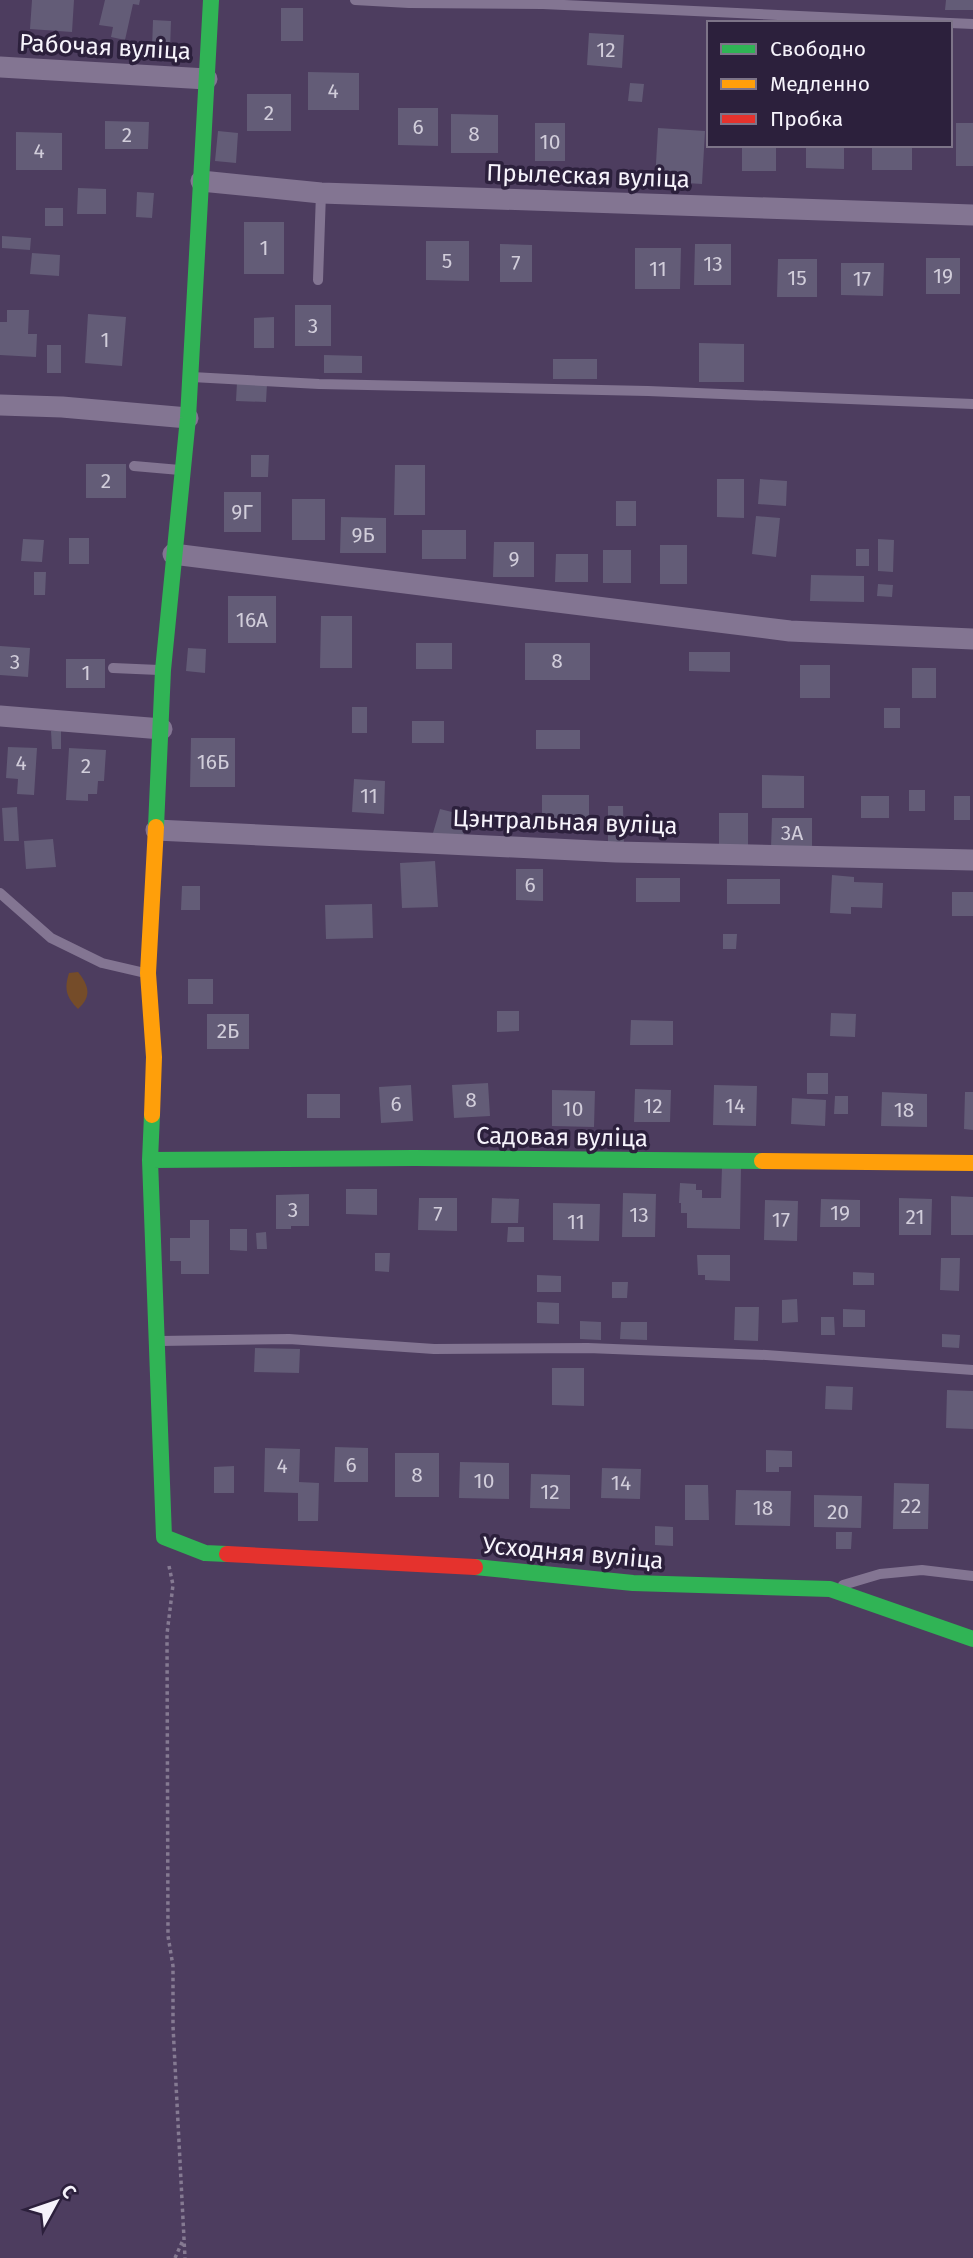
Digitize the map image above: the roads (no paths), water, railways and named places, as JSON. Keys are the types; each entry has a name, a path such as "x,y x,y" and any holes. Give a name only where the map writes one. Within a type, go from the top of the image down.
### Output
{"street":[{"path":"157,1340 150,1160 154,1057 148,973 163,670 188,418 211,0"},
{"name":"Рабочая вуліца","path":"0,67 206,79"},
{"name":"Прылеская вуліца","path":"201,181 321,193 973,215"},
{"path":"0,405 62,407 188,418"},
{"path":"173,554 790,631 973,639"},
{"path":"0,716 162,729"},
{"name":"Цэнтральная вуліца","path":"156,830 616,852 973,860"},
{"name":"Садовая вуліца","path":"150,1160 414,1158 973,1163"},
{"name":"Усходняя вуліца","path":"157,1340 164,1537 205,1553 449,1564 633,1583 830,1589 973,1639"}],"lane":[{"path":"355,0 543,4 907,21"},
{"path":"952,23 973,24"},
{"path":"318,280 321,193"},
{"path":"190,377 319,384 648,391 973,404"},
{"path":"134,466 182,470"},
{"path":"113,668 163,670"},
{"path":"0,893 51,938 102,963 148,973"},
{"path":"157,1340 289,1339 434,1349 588,1348 766,1355 973,1370"},
{"path":"830,1589 880,1574 922,1570 973,1576"}]}
